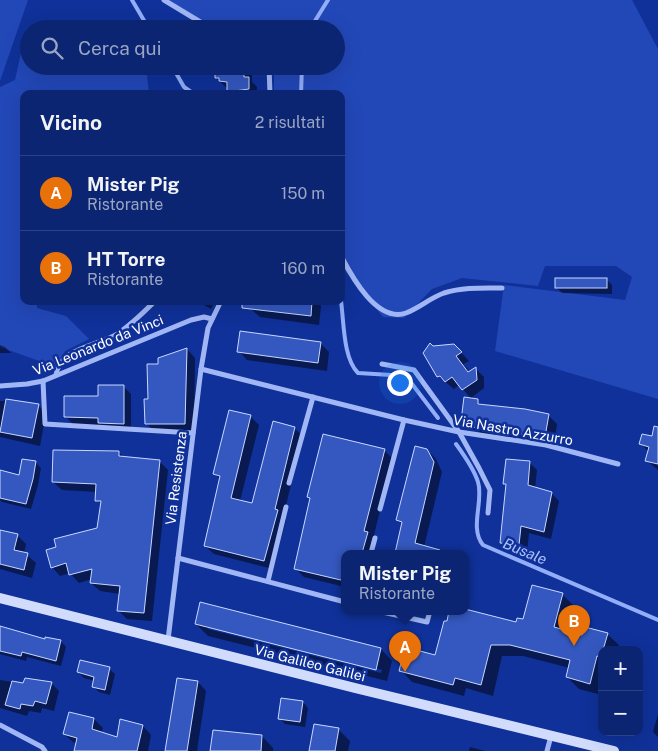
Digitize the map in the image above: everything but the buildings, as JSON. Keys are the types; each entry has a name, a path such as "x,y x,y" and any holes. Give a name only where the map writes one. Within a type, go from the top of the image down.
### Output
{"main road":[{"name":"Via Galileo Galilei","path":"0,598 364,691 614,751"}],"street":[{"path":"164,0 197,20"},
{"path":"269,75 270,90"},
{"path":"345,263 377,307 394,314 407,312 444,293 479,287 502,288"},
{"path":"56,375 56,369 68,356 115,335 151,305"},
{"path":"212,319 219,305"},
{"name":"Via Leonardo da Vinci","path":"0,386 43,381 191,320 204,317 212,319"},
{"name":"Via Resistenza","path":"168,640 200,369 206,336 212,319"},
{"path":"382,364 414,370 459,432 490,490 488,513"},
{"name":"Via Nastro Azzurro","path":"200,369 404,420 459,432 546,445 618,464"},
{"path":"43,381 45,424 193,433"},
{"path":"289,482 313,397"},
{"path":"380,509 404,420"},
{"path":"268,581 286,507"},
{"path":"372,550 375,538"},
{"path":"178,558 341,601"},
{"path":"396,615 427,622 429,615"},
{"path":"0,725 42,747 44,751"},
{"path":"547,751 551,736"}],"shaded area":[{"path":"0,0 28,0 20,20 0,81"},
{"path":"163,0 632,0 658,49 658,399 495,351 504,285 625,300 632,277 616,266 545,266 538,286 462,278 432,289 404,318 383,317 345,271 345,90 274,90 274,75 345,75 345,20 202,20"},
{"path":"20,57 20,75 147,75 149,90 20,90 20,305 37,305 37,308 66,316 89,339 65,351 56,367 0,347 0,87 15,80"}],"waterway":[{"path":"132,0 144,20"},
{"name":"Busale","path":"316,20 328,0"},
{"path":"177,75 184,87 188,90"},
{"name":"Busale","path":"301,90 302,75"},
{"name":"Busale","path":"341,305 349,358 358,373 391,375 409,380 438,418"},
{"name":"Busale","path":"456,444 478,482 477,531 483,545 658,620"}],"place":[{"name":"HT Torre","path":"574,646"},
{"name":"Mister Pig","path":"405,672"}]}
